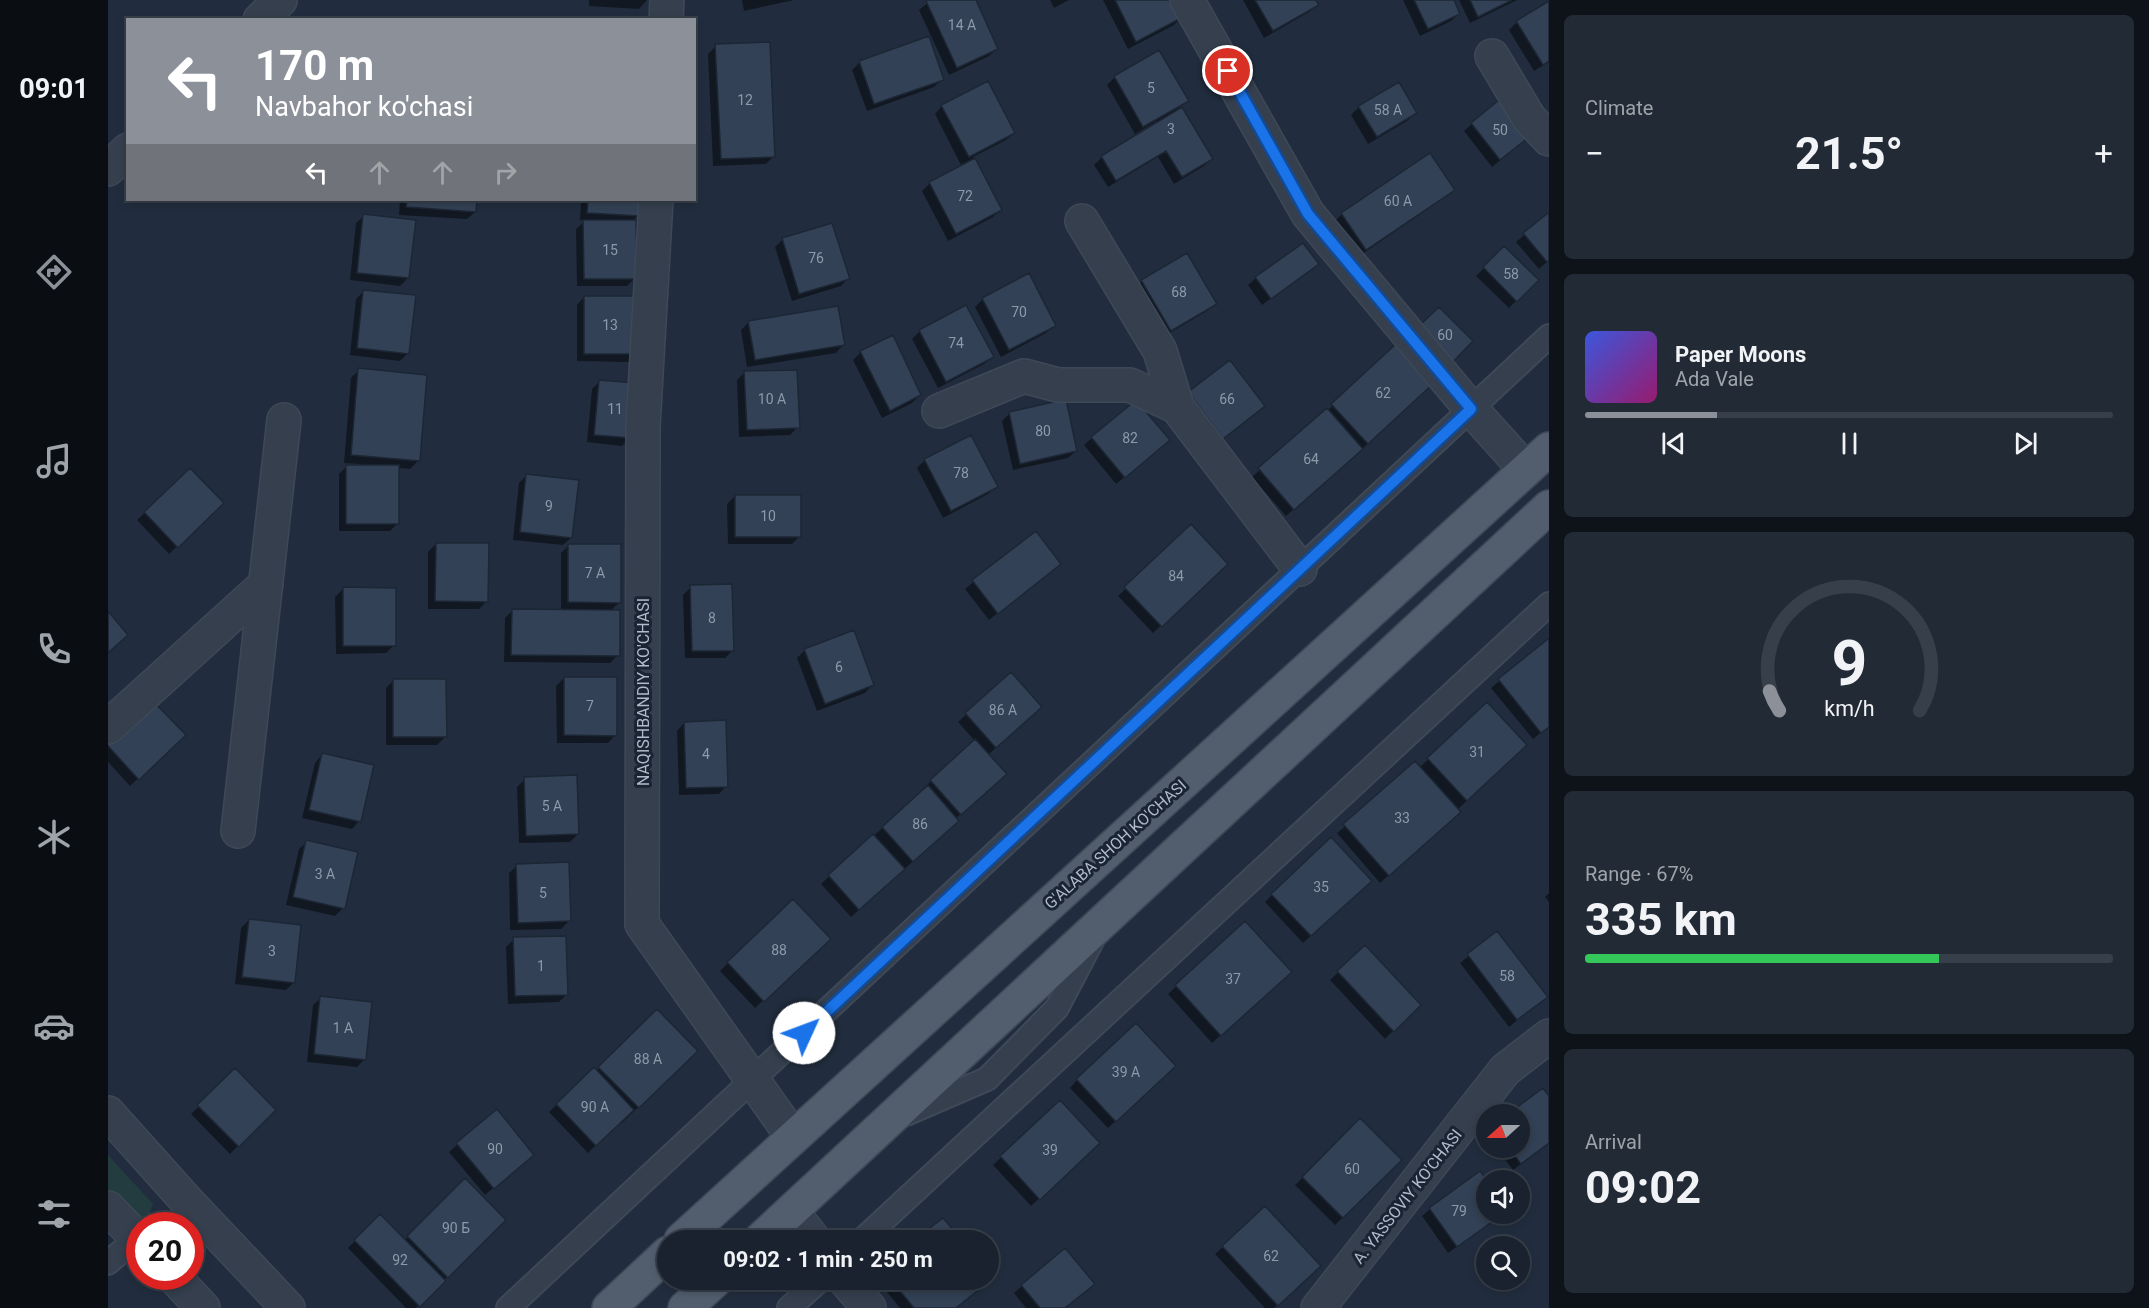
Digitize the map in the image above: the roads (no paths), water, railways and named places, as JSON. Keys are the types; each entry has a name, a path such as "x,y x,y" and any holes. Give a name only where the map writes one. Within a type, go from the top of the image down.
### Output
{"main road":[{"name":"G'ALABA SHOH KO'CHASI","path":"692,1230 1538,459"},
{"path":"771,1230 1548,510"},
{"path":"609,1308 657,1263"},
{"path":"685,1308 706,1290"}],"street":[{"path":"262,18 280,0"},
{"path":"666,18 667,0"},
{"path":"1187,0 1308,214 1471,409 1538,459"},
{"path":"1492,56 1529,118 1549,139"},
{"path":"108,169 126,152"},
{"name":"NAQISHBANDIY KO'CHASI","path":"656,201 643,426 642,924 793,1137"},
{"path":"1082,221 1160,351 1177,407 1300,569"},
{"path":"939,411 1024,376 1058,385 1130,385 1177,407"},
{"path":"238,831 284,420"},
{"path":"108,727 266,584"},
{"name":"A. YASSOVIY KO'CHASI","path":"1318,1308 1505,1070 1549,1036"},
{"path":"108,1113 187,1212"},
{"path":"108,1208 126,1227"},
{"path":"792,1212 806,1230"},
{"path":"204,1230 288,1308"},
{"path":"186,1290 203,1308"},
{"path":"854,1290 869,1308"}],"lane":[{"path":"508,1308 1549,336"},
{"path":"873,1230 1549,604"},
{"path":"108,1263 126,1249"},
{"path":"789,1308 809,1290"}]}
